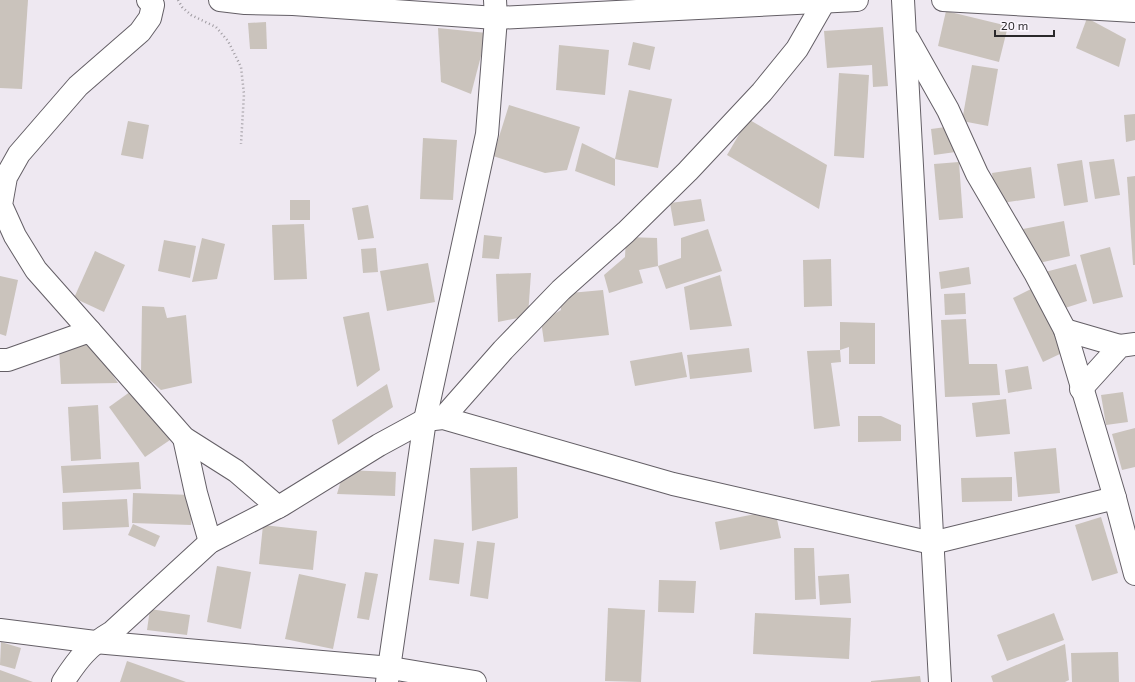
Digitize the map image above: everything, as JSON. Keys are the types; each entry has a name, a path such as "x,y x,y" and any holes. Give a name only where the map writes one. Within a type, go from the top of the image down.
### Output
{"street":[{"path":"148,0 153,5 150,18 140,32 78,86 20,154 6,177 1,205 15,236 36,270 184,438 236,471 278,507"},
{"path":"220,0 245,3 292,2 495,9 857,0"},
{"path":"903,0 940,682"},
{"path":"943,0 1135,11"},
{"path":"63,682 78,658 95,642 112,632 210,542 278,507 379,445 434,419 561,290 626,232 688,172 762,92 797,49 824,2"},
{"path":"389,675 434,419 487,134 495,9"},
{"path":"906,36 916,50 948,110 977,174 1035,273 1065,330 1081,389 1115,498 1135,574"},
{"path":"1065,330 1127,345"},
{"path":"0,360 8,360 90,331"},
{"path":"1081,389 1127,345"},
{"path":"434,419 673,484 932,543 1115,498"},
{"path":"184,438 196,493 210,542"},
{"path":"0,630 389,675 475,682"}],"path":[{"path":"178,0 182,7 191,15 216,27 228,41 240,67 244,94 241,144"}],"building":[{"path":"0,0 28,0 22,89 0,88"},
{"path":"946,11 1008,26 999,62 938,46"},
{"path":"1087,18 1126,39 1119,67 1076,48"},
{"path":"266,22 267,49 250,49 248,23"},
{"path":"883,27 888,86 873,87 872,65 827,68 824,31"},
{"path":"438,28 487,33 471,94 441,82"},
{"path":"633,42 655,47 650,70 628,65"},
{"path":"559,45 609,50 605,95 556,90"},
{"path":"972,65 998,69 988,126 962,121"},
{"path":"839,73 869,75 864,158 834,156"},
{"path":"629,90 672,99 658,168 615,159"},
{"path":"509,105 580,127 567,170 545,173 493,156"},
{"path":"1135,114 1135,140 1126,142 1124,115"},
{"path":"748,119 827,165 819,209 727,155"},
{"path":"128,121 149,125 143,159 121,155"},
{"path":"946,127 963,151 934,155 931,129"},
{"path":"423,138 457,140 453,200 420,199"},
{"path":"582,143 615,159 615,186 575,171"},
{"path":"1114,159 1120,195 1095,199 1089,162"},
{"path":"1082,160 1088,202 1064,206 1057,164"},
{"path":"959,162 963,218 939,220 934,164"},
{"path":"1031,167 1035,198 996,204 992,173"},
{"path":"1135,176 1135,265 1133,265 1127,177"},
{"path":"701,199 705,221 674,226 670,203"},
{"path":"290,200 310,200 310,220 290,220"},
{"path":"368,205 374,238 358,240 352,208"},
{"path":"1064,221 1070,256 1039,263 1023,229"},
{"path":"304,224 307,279 274,280 272,225"},
{"path":"708,229 722,271 666,289 658,266 681,258 681,238"},
{"path":"484,235 502,237 499,259 482,258"},
{"path":"626,237 657,238 658,266 639,270 643,283 609,293 604,275 625,257"},
{"path":"202,238 225,244 217,279 192,282"},
{"path":"164,240 196,246 190,278 158,271"},
{"path":"1110,247 1123,297 1093,304 1080,255"},
{"path":"376,248 378,272 363,273 361,249"},
{"path":"95,251 125,265 104,312 74,298"},
{"path":"831,259 832,306 804,307 803,260"},
{"path":"428,263 435,302 387,311 380,271"},
{"path":"1076,264 1087,301 1065,308 1045,272"},
{"path":"969,267 971,284 941,289 939,272"},
{"path":"531,273 528,316 498,322 496,274"},
{"path":"720,275 732,326 690,330 684,287"},
{"path":"0,276 18,280 6,336 0,334"},
{"path":"1039,285 1062,353 1043,362 1013,298"},
{"path":"603,290 609,335 544,342 541,321 561,310 559,294"},
{"path":"965,293 966,314 945,315 944,294"},
{"path":"142,306 164,307 167,318 186,315 192,383 161,390 141,372"},
{"path":"369,312 380,370 357,387 343,317"},
{"path":"966,319 969,364 997,364 1000,395 945,397 941,320"},
{"path":"840,322 875,323 875,364 849,364 849,347 840,350"},
{"path":"90,341 118,383 61,384 59,348"},
{"path":"749,348 752,372 690,379 687,355"},
{"path":"840,350 841,362 831,363 840,426 814,429 807,351"},
{"path":"682,352 687,377 635,386 630,361"},
{"path":"1028,366 1032,389 1008,393 1005,370"},
{"path":"387,384 393,407 338,445 332,420"},
{"path":"134,389 170,440 145,457 109,407"},
{"path":"1123,392 1128,422 1106,425 1101,395"},
{"path":"1006,399 1010,434 976,437 972,403"},
{"path":"98,405 101,459 71,461 68,407"},
{"path":"858,416 881,416 901,425 901,441 858,442"},
{"path":"1135,428 1135,467 1122,470 1112,434"},
{"path":"1056,448 1060,493 1018,497 1014,452"},
{"path":"139,462 141,489 63,493 61,466"},
{"path":"517,467 518,518 472,531 470,468"},
{"path":"344,470 396,472 395,496 337,494"},
{"path":"1012,477 1012,501 962,502 961,478"},
{"path":"133,493 192,495 191,525 132,523"},
{"path":"127,499 129,527 63,530 62,502"},
{"path":"775,510 781,538 720,550 715,522"},
{"path":"1101,517 1118,573 1092,581 1075,525"},
{"path":"133,524 160,536 155,547 128,535"},
{"path":"263,525 317,531 313,570 259,564"},
{"path":"434,539 464,543 459,584 429,580"},
{"path":"477,541 495,543 488,599 470,596"},
{"path":"794,548 814,548 816,599 795,600"},
{"path":"217,566 251,572 241,629 207,622"},
{"path":"365,572 378,574 369,620 357,618"},
{"path":"299,574 346,584 333,649 285,639"},
{"path":"849,574 851,603 820,605 818,576"},
{"path":"659,580 696,581 694,613 658,612"},
{"path":"608,608 645,610 641,682 605,681"},
{"path":"150,609 190,615 187,635 147,630"},
{"path":"755,613 851,618 849,659 753,654"},
{"path":"1054,613 1064,640 1007,661 997,635"},
{"path":"1,642 21,648 15,669 0,665"},
{"path":"1065,644 1069,680 1065,682 993,682 991,676"},
{"path":"1118,652 1119,682 1072,682 1071,653"},
{"path":"127,661 186,682 120,682"},
{"path":"0,670 33,682 0,682"},
{"path":"920,676 921,682 871,682 871,681"}]}
